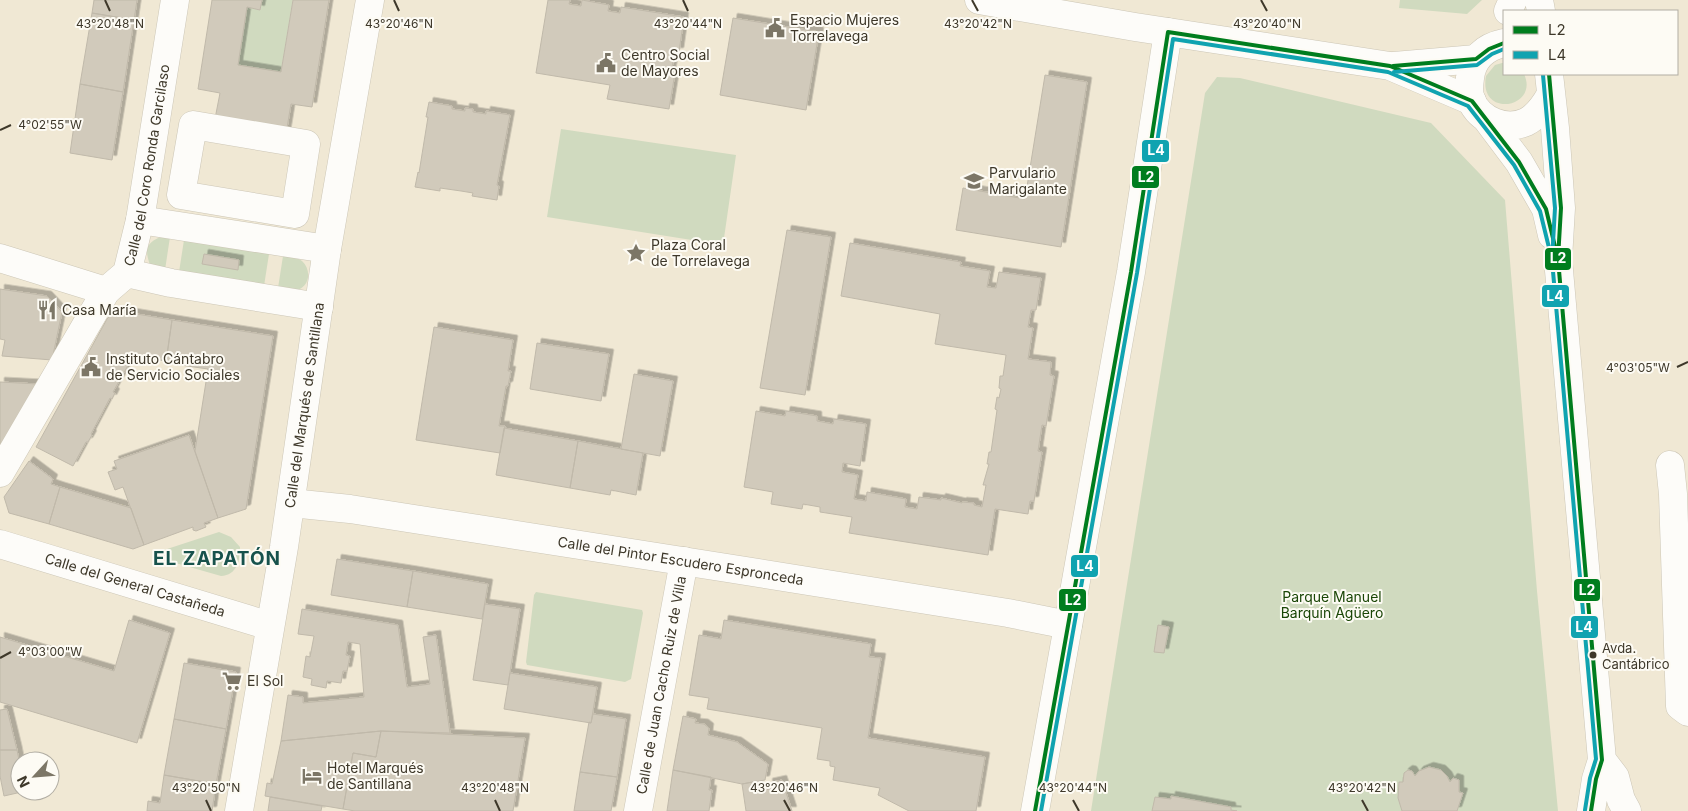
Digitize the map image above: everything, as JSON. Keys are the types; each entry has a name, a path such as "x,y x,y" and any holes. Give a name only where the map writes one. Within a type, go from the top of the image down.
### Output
{"street":[{"name":"Calle del Coro Ronda Garcilaso","path":"0,473 117,282 140,220 175,0"},
{"name":"Calle del Marqués de Santillana","path":"239,811 291,503 327,249 370,0"},
{"path":"979,0 1168,32 1390,66 1479,110 1499,124 1512,125 1525,122 1537,115 1550,84"},
{"path":"1035,811 1131,272 1168,32"},
{"path":"1390,66 1495,42"},
{"path":"1495,42 1471,69 1468,91 1479,110 1519,162 1546,209 1558,259"},
{"path":"1550,84 1561,208 1558,259 1602,760 1596,779 1591,811"},
{"path":"194,125 306,144 295,214 181,196 194,125"},
{"path":"140,220 327,249"},
{"path":"0,258 117,282 171,283 318,307"},
{"path":"1670,465 1673,494 1680,706 1688,712"},
{"name":"Calle del Pintor Escudero Espronceda","path":"291,503 350,509 684,561 1008,613 1068,625"},
{"name":"Calle del General Castañeda","path":"0,544 270,626"},
{"name":"Calle de Juan Cacho Ruiz de Villa","path":"638,811 684,561"},
{"path":"1602,760 1615,777 1621,800 1627,811"}],"green space":[{"path":"262,0 293,0 281,72 238,65 247,7 260,10"},
{"path":"1400,0 1482,0 1467,14 1399,8"},
{"path":"1503,63 1503,75 1524,75 1527,86 1524,95 1517,101 1508,104 1499,103 1491,99 1486,90 1486,76 1495,65"},
{"name":"Parque Manuel Barquín Agüero","path":"1217,77 1240,78 1431,123 1505,200 1537,591 1558,811 1091,811 1205,93"},
{"path":"561,129 736,155 723,245 547,217"},
{"path":"160,237 170,237 165,270 150,265 147,255 151,242"},
{"path":"184,240 269,254 264,286 179,272"},
{"path":"283,256 298,259 305,265 308,279 306,284 298,290 291,291 278,288"},
{"path":"219,532 231,537 240,547 236,566 231,573 221,576 158,558 164,550"},
{"path":"536,592 642,610 631,679 625,682 527,665 534,595"}],"building":[{"path":"94,0 137,0 134,20 92,13"},
{"path":"212,0 262,0 260,10 247,7 238,65 281,72 293,0 329,0 312,107 291,104 285,140 213,129 220,93 198,89"},
{"name":"Centro Social de Mayores","path":"548,0 570,0 569,4 581,6 582,0 609,5 608,11 620,13 621,7 684,17 679,52 675,52 671,73 675,73 669,109 607,99 610,85 536,73"},
{"path":"92,13 134,20 123,92 80,84"},
{"path":"733,18 819,32 806,110 720,95"},
{"path":"1045,75 1087,82 1061,247 956,230 963,188 1025,199"},
{"path":"80,84 123,92 112,160 70,153"},
{"path":"429,102 452,106 452,109 465,111 465,108 473,109 473,112 486,114 486,111 510,115 497,185 499,186 497,200 472,196 473,193 461,191 440,188 440,191 415,187 419,173"},
{"path":"787,230 831,237 805,395 760,388"},
{"path":"850,243 961,262 960,266 990,271 987,287 996,288 999,272 1041,278 1036,310 1031,310 1028,327 1033,328 1028,359 1051,362 1050,375 1054,376 1046,426 1042,425 1038,451 1042,452 1034,501 1030,501 1028,514 995,509 988,555 849,533 852,517 820,512 820,507 803,504 802,509 771,504 773,492 744,487 756,411 785,416 786,411 817,416 817,421 833,424 834,419 866,424 860,466 843,463 842,472 858,475 854,499 866,501 867,492 906,499 905,507 917,509 919,497 974,503 974,505 982,507 986,485 983,485 989,464 987,464 989,452 991,452 997,410 995,409 997,397 999,398 1001,389 999,388 1000,376 1003,376 1006,355 935,344 940,314 841,296"},
{"path":"204,254 239,260 238,270 202,264"},
{"path":"0,289 47,296 62,312 52,360 2,356 5,340 0,339"},
{"path":"119,311 172,320 166,361 140,357 131,360 113,392 115,393 112,399 110,398 92,435 73,466 36,447 107,319 112,313"},
{"path":"172,320 273,336 246,509 218,518 195,451 208,369 166,363"},
{"path":"434,327 513,340 508,371 511,371 508,386 506,386 499,426 505,426 500,453 416,440"},
{"path":"537,343 609,354 601,401 530,389"},
{"path":"634,374 673,381 660,456 621,449"},
{"path":"0,382 38,384 0,451"},
{"path":"504,428 578,441 570,488 496,475"},
{"path":"189,435 218,518 204,523 206,527 196,531 193,530 193,527 144,545 123,487 115,490 108,472 117,469 114,461"},
{"path":"578,441 643,453 636,495 611,490 610,495 570,488"},
{"path":"29,461 53,479 51,484 60,487 49,524 9,513 4,497"},
{"path":"60,487 131,508 144,545 133,549 49,524"},
{"path":"337,559 413,571 407,607 331,595"},
{"path":"413,571 488,584 482,619 407,607"},
{"path":"485,604 520,609 508,685 473,680"},
{"path":"302,609 398,625 407,687 430,684 423,637 436,635 450,733 381,731 281,741 288,695 303,697 303,703 364,697 360,644 348,642 346,655 350,656 347,671 343,671 341,683 327,681 326,688 311,685 312,679 303,677 306,656 310,657 314,636 298,634"},
{"path":"129,620 170,633 137,743 0,702 0,637 114,671"},
{"path":"724,620 871,644 869,657 881,658 868,738 985,757 976,811 909,811 878,795 880,788 833,780 835,767 830,766 830,761 817,759 822,728 707,709 709,698 689,695 699,635 721,639"},
{"path":"1158,625 1169,627 1164,653 1154,652"},
{"path":"184,663 236,672 226,729 174,719"},
{"path":"510,673 597,687 591,723 504,709"},
{"path":"7,709 17,750 0,750 0,710"},
{"path":"593,714 626,719 617,777 580,772 589,722 591,723"},
{"path":"683,716 696,719 695,723 704,724 709,728 708,735 737,742 768,764 765,780 742,784 673,770"},
{"path":"174,719 226,729 216,784 164,775"},
{"path":"381,731 525,738 513,811 355,811 343,809 353,753 376,757"},
{"name":"Hotel Marqués de Santillana","path":"381,731 376,757 353,753 343,809 265,796 267,783 272,784 281,741"},
{"path":"0,750 17,750 10,751 10,795 4,796 0,776"},
{"path":"1429,767 1441,770 1450,782 1453,778 1459,780 1459,792 1463,793 1457,811 1402,811 1398,798 1399,782 1403,782 1404,773 1408,770 1412,771 1415,776 1419,771"},
{"path":"673,770 711,777 709,790 712,790 709,811 667,811"},
{"path":"580,772 617,777 611,811 574,811"},
{"path":"164,775 216,784 212,811 147,811 148,801 160,803"},
{"path":"782,780 792,811 746,811 742,784 757,781 760,792 769,789 768,783"},
{"path":"1171,796 1231,807 1231,810 1237,811 1152,811 1155,797 1171,799"},
{"path":"270,797 322,806 321,811 268,811"}],"transit line":[{"name":"L2","path":"1035,811 1131,272 1168,32 1390,66 1472,101 1519,162 1546,209 1558,259"},
{"name":"L4","path":"1041,811 1137,273 1173,39 1388,72 1468,106 1514,165 1540,211 1552,260"},
{"name":"L2","path":"1393,66 1476,59 1489,49 1503,43"},
{"name":"L4","path":"1394,72 1477,65 1492,54 1503,49"},
{"name":"L4","path":"1543,75 1555,208 1552,260 1596,759 1590,778 1585,810"},
{"name":"L2","path":"1549,75 1561,208 1558,259 1602,760 1596,779 1591,811"}],"place":[{"name":"Espacio Mujeres Torrelavega","path":"775,28"},
{"name":"Centro Social de Mayores","path":"606,63"},
{"name":"Parvulario Marigalante","path":"974,181"},
{"name":"Plaza Coral de Torrelavega","path":"636,253"},
{"name":"Casa María","path":"47,310"},
{"name":"Instituto Cántabro de Servicio Sociales","path":"91,367"},
{"name":"Avda. Cantábrico","path":"1593,655"},
{"name":"El Sol","path":"232,681"},
{"name":"Hotel Marqués de Santillana","path":"312,776"}],"district":[{"name":"EL ZAPATÓN","path":"217,558"}]}
